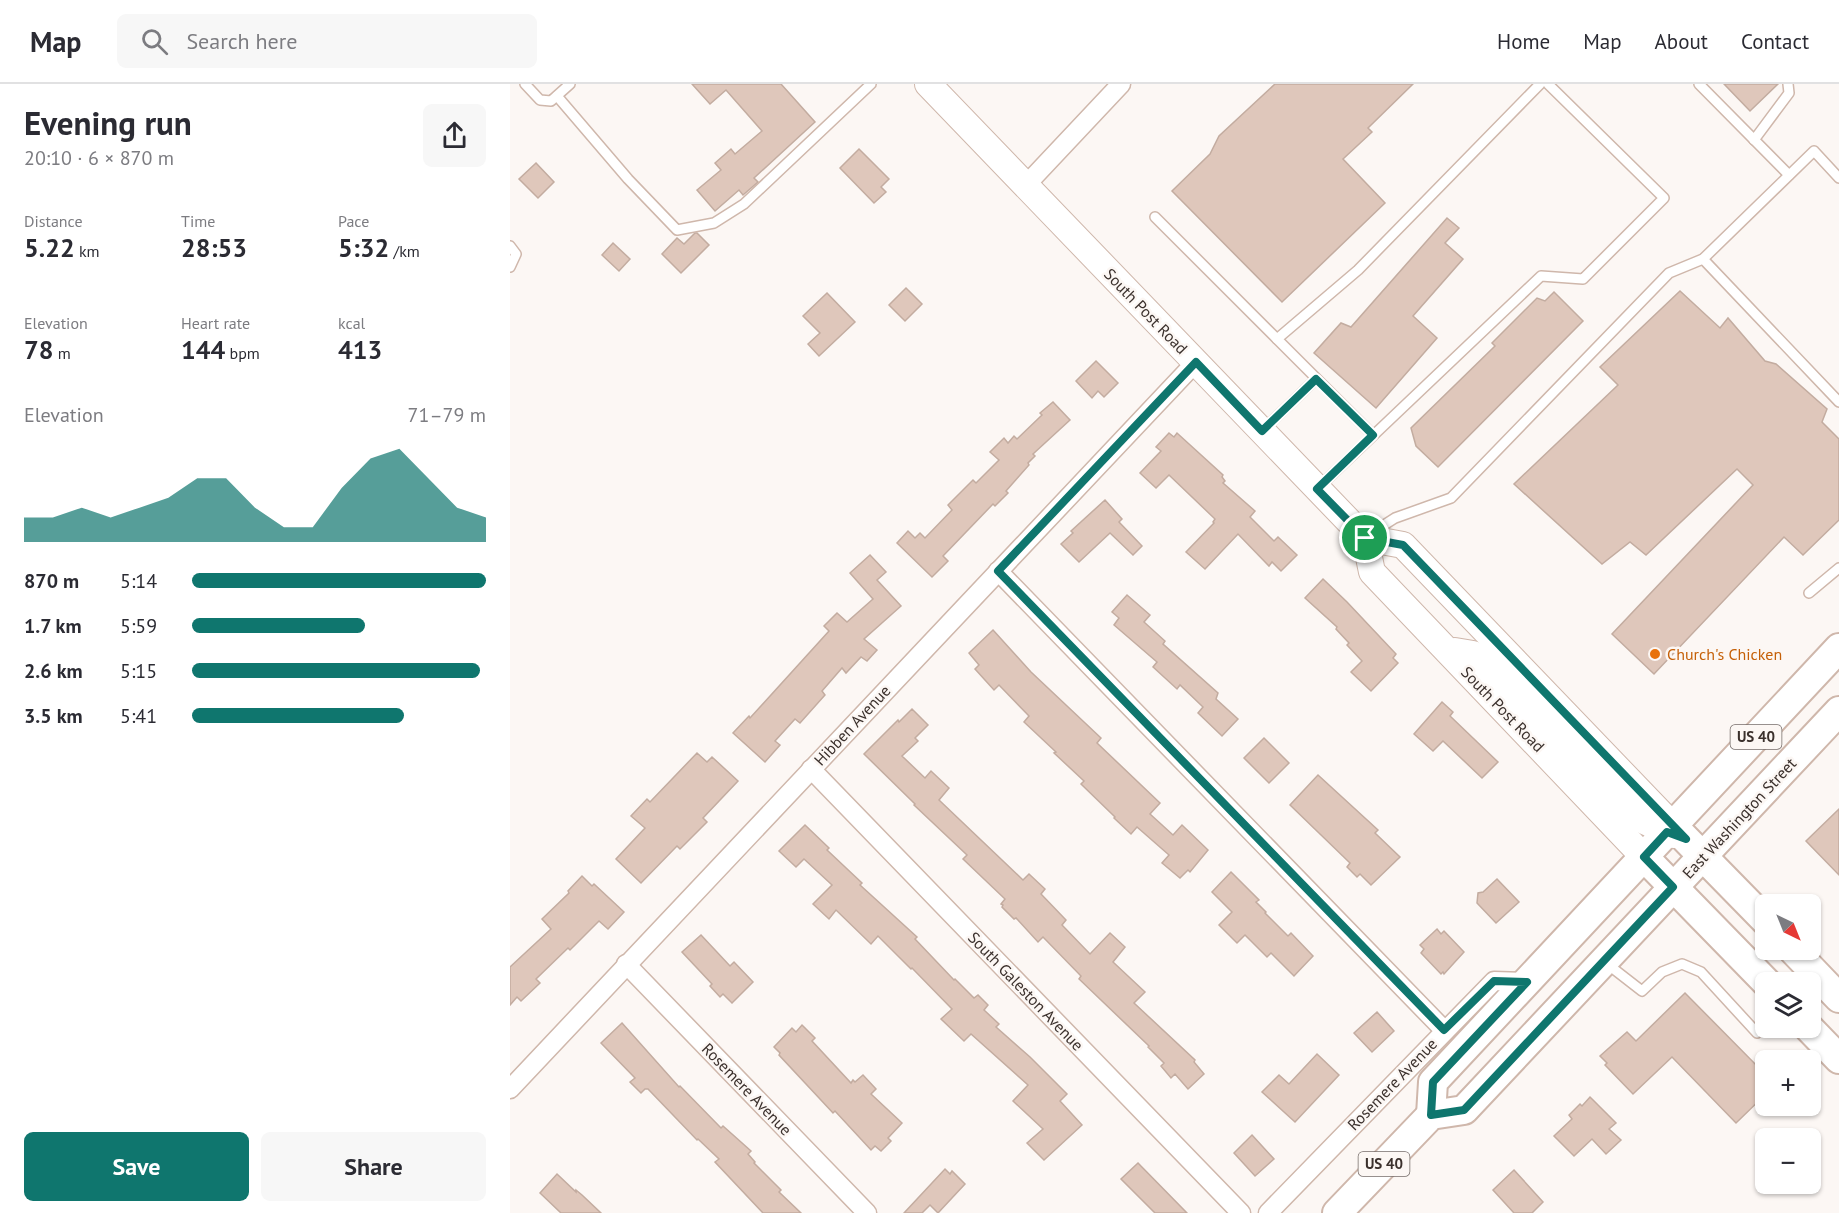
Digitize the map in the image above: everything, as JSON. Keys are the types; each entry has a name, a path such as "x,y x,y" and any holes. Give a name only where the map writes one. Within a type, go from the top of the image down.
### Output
{"main road":[{"name":"South Post Road","path":"928,84 1365,538 1372,572 1659,872"},
{"path":"1365,538 1403,545 1682,838 1755,910"},
{"name":"East Washington Street","path":"1682,838 1659,872 1527,982 1433,1082 1431,1115 1464,1110 1604,962 1682,838 1839,648"},
{"path":"1446,649 1473,654 1518,693 1642,820 1682,838"},
{"name":"East Washington Street","path":"1682,838 1723,835 1839,711"},
{"path":"1659,872 1756,972"},
{"path":"1802,960 1839,998"},
{"path":"1819,1038 1839,1059"},
{"name":"US 40","path":"1336,1213 1431,1115"}],"street":[{"path":"1026,185 1121,84"},
{"name":"Hibben Avenue","path":"510,1089 1196,362"},
{"path":"998,571 1444,1030"},
{"name":"South Galeston Avenue","path":"811,769 1241,1213"},
{"name":"Rosemere Avenue","path":"626,964 867,1213"},
{"name":"Rosemere Avenue","path":"1268,1213 1494,981 1527,982"}],"lane":[{"path":"525,84 540,100 551,101 570,84"},
{"path":"557,96 628,179 677,230 714,223 744,204 871,84"},
{"path":"1277,339 1358,270 1540,84"},
{"path":"1317,489 1541,276 1583,279 1664,198 1548,84"},
{"path":"1699,84 1789,175"},
{"path":"1754,140 1789,93 1788,84"},
{"path":"1365,538 1395,518 1451,498 1669,273 1703,259 1814,151 1839,178"},
{"path":"1155,217 1373,435"},
{"path":"510,246 516,254 510,267"},
{"path":"1703,259 1839,402"},
{"path":"1262,431 1316,379"},
{"path":"1809,594 1839,568"},
{"path":"1604,962 1642,991 1662,972 1682,964 1701,972 1755,1031"}],"building":[{"path":"692,84 781,84 815,122 754,178 758,182 743,195 739,190 715,211 697,190 721,170 715,163 731,149 735,154 762,131 726,90 710,104"},
{"path":"1275,84 1413,84 1368,128 1372,132 1343,159 1385,203 1282,302 1172,191 1210,154 1219,136"},
{"path":"1724,84 1778,84 1750,111"},
{"path":"859,149 889,179 881,187 886,192 874,203 840,168"},
{"path":"536,163 554,182 538,198 519,179"},
{"path":"1447,218 1459,228 1445,243 1463,259 1413,316 1437,338 1376,408 1314,353 1341,323 1351,327"},
{"path":"695,233 709,245 681,273 662,254 677,238 684,244"},
{"path":"613,243 630,259 619,271 602,255"},
{"path":"906,288 922,304 905,321 889,305"},
{"path":"1680,291 1720,328 1728,318 1765,361 1776,364 1827,409 1822,422 1839,439 1839,520 1803,555 1784,537 1654,674 1612,634 1753,485 1737,469 1646,555 1630,542 1602,564 1514,484 1618,385 1600,367"},
{"path":"1554,292 1583,321 1438,467 1416,446 1411,428 1495,346 1492,343 1537,298 1545,301"},
{"path":"827,293 855,322 819,356 808,344 820,333 803,316"},
{"path":"1096,361 1118,383 1104,397 1098,391 1092,398 1076,381"},
{"path":"1053,402 1070,420 1033,454 1035,456 1028,463 1029,465 1006,491 1008,493 995,506 993,504 943,556 948,561 932,577 897,543 908,531 915,538 920,533 925,538 952,510 948,505 973,480 976,483 999,460 990,452 1004,438 1008,443 1014,436 1017,439"},
{"path":"1169,433 1174,437 1177,433 1223,475 1225,481 1223,483 1255,511 1250,517 1274,541 1278,537 1297,555 1281,571 1272,562 1269,566 1238,534 1205,569 1186,552 1214,523 1215,519 1169,475 1156,488 1140,473 1161,451 1156,447"},
{"path":"1105,500 1122,519 1119,522 1142,546 1133,555 1110,533 1079,562 1061,544 1073,533 1071,531"},
{"path":"870,555 886,572 877,580 901,606 864,639 877,650 867,661 861,657 846,673 842,668 822,691 825,695 800,723 795,719 775,741 780,745 765,762 733,733 749,716 750,718 829,631 824,626 837,613 847,622 873,599 850,573"},
{"path":"1323,579 1396,654 1393,658 1398,663 1371,691 1351,672 1362,661 1347,645 1349,643 1336,629 1337,627 1305,598"},
{"path":"1127,595 1150,615 1144,622 1165,641 1163,644 1218,693 1216,699 1238,719 1222,736 1198,713 1203,707 1180,685 1177,689 1153,667 1157,662 1114,625 1119,618 1112,612"},
{"path":"993,630 1031,672 1101,738 1097,743 1160,803 1150,814 1173,835 1182,825 1208,850 1190,872 1188,870 1180,878 1162,863 1169,855 1137,827 1131,834 1114,818 1081,784 1084,781 1024,722 1029,716 999,685 994,690 975,669 979,665 969,653"},
{"path":"1442,702 1453,712 1450,716 1498,762 1482,778 1443,741 1433,751 1414,734"},
{"path":"912,709 928,725 915,738 918,741 902,756 925,778 931,771 949,788 939,800 1023,880 1029,874 1045,889 1041,894 1066,920 1062,925 1090,954 1110,933 1125,947 1113,962 1145,992 1134,1003 1195,1060 1194,1062 1204,1074 1188,1089 1175,1074 1171,1078 1161,1066 1164,1063 1149,1046 1079,979 1081,976 1043,937 1038,942 1016,918 1014,919 1002,907 1001,904 1005,899 963,859 967,855 864,754"},
{"path":"1264,738 1289,763 1269,783 1244,758"},
{"path":"697,753 707,762 712,757 738,781 703,818 707,822 680,849 677,846 641,883 616,859 645,828 631,816 647,799 650,802"},
{"path":"1318,775 1378,830 1375,833 1400,857 1371,885 1360,874 1357,877 1347,867 1350,863 1290,805"},
{"path":"1839,809 1839,875 1806,841"},
{"path":"805,825 829,848 827,850 862,883 860,885 917,937 915,939 954,980 974,998 978,995 988,1005 984,1010 999,1024 996,1027 1067,1094 1060,1101 1082,1125 1044,1160 1027,1143 1043,1129 1013,1101 1028,1085 971,1034 964,1041 941,1019 952,1009 878,936 871,944 836,910 829,919 813,904 832,885 804,859 796,867 779,851"},
{"path":"1231,872 1259,900 1256,902 1265,913 1288,936 1291,933 1313,956 1294,976 1271,953 1267,957 1245,935 1237,943 1219,925 1232,912 1212,892"},
{"path":"582,876 624,912 608,929 599,921 536,979 540,983 521,1001 517,997 510,1005 510,967 551,929 542,919 569,893 568,891"},
{"path":"1497,879 1519,902 1496,923 1477,903 1478,893 1483,892"},
{"path":"1437,929 1441,934 1444,931 1464,952 1444,974 1443,972 1441,974 1421,953 1424,949 1420,945"},
{"path":"701,935 730,966 734,962 753,982 732,1003 723,994 720,997 710,986 712,984 682,952"},
{"path":"1685,993 1755,1064 1755,1105 1736,1123 1672,1057 1633,1094 1605,1065 1607,1063 1600,1056 1627,1032 1636,1041"},
{"path":"1377,1012 1394,1031 1372,1052 1354,1033"},
{"path":"622,1023 679,1087 721,1128 723,1126 751,1151 748,1154 754,1163 801,1213 763,1213 715,1162 719,1159 697,1140 648,1089 641,1093 630,1082 635,1078 601,1043"},
{"path":"802,1025 815,1038 812,1041 851,1083 863,1075 876,1089 871,1094 902,1123 888,1138 891,1141 881,1151 875,1146 871,1150 779,1055 780,1053 774,1047 792,1028 796,1032"},
{"path":"1317,1054 1339,1075 1295,1122 1262,1092 1279,1075 1289,1084"},
{"path":"1590,1097 1616,1123 1609,1129 1621,1140 1606,1154 1592,1139 1574,1156 1554,1136 1572,1119 1569,1115"},
{"path":"1252,1135 1274,1159 1255,1176 1234,1153"},
{"path":"1138,1163 1187,1213 1155,1213 1121,1179"},
{"path":"945,1169 950,1174 952,1171 965,1184 938,1213 930,1205 922,1213 904,1213"},
{"path":"1514,1170 1543,1202 1532,1213 1514,1213 1493,1190"},
{"path":"557,1174 601,1213 561,1213 540,1193"}],"place":[{"name":"Church's Chicken","path":"1655,654"}],"route":[{"path":"1196,362 1262,431 1316,379 1373,435 1317,489 1365,538 1403,545 1686,839 1667,832 1644,857 1673,887 1464,1110 1431,1115 1433,1082 1527,982 1494,981 1444,1030 998,571 1196,362"}]}
